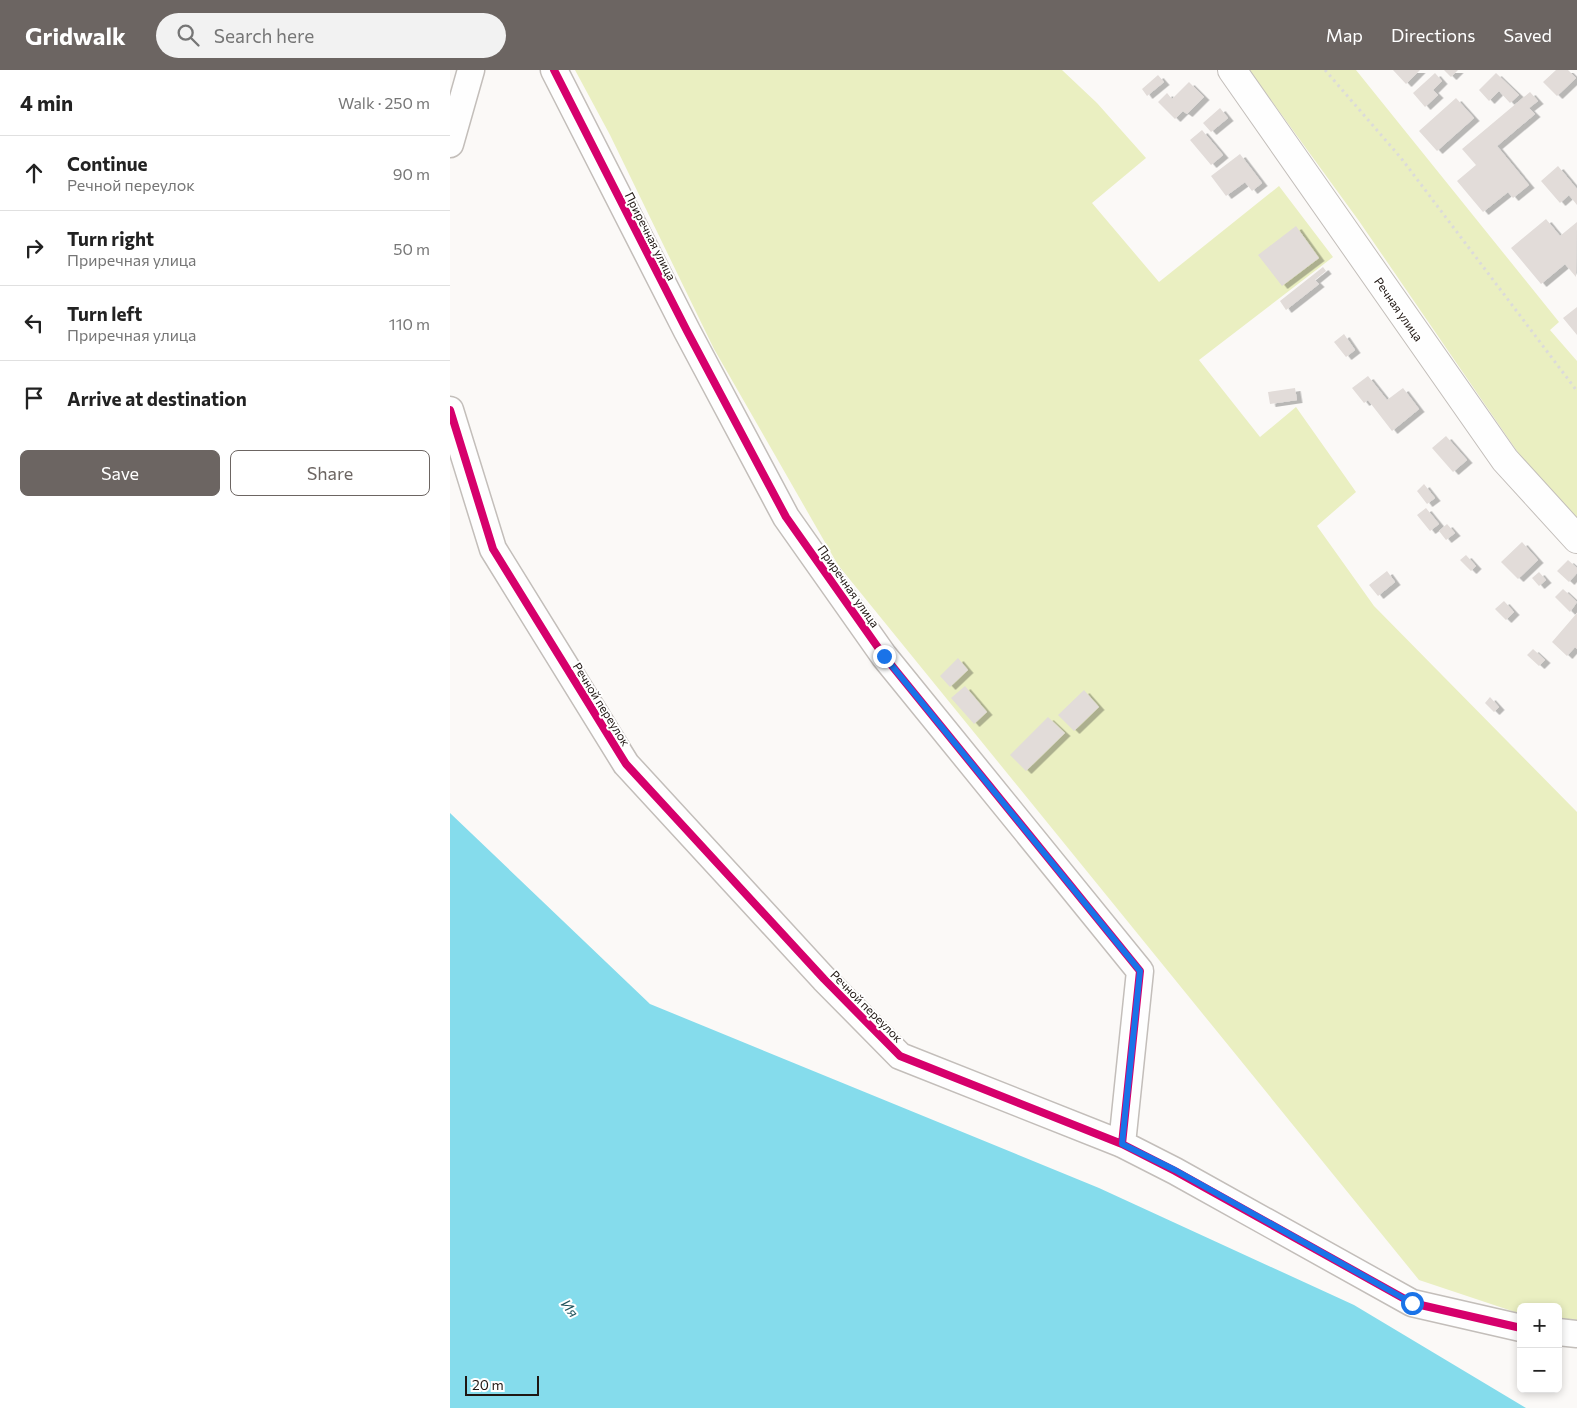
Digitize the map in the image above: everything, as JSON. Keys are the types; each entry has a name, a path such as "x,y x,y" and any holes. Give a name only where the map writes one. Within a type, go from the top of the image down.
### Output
{"street":[{"path":"450,144 471,70"},
{"name":"Приречная улица","path":"554,70 687,331 786,517 884,656 1140,971 1122,1144"},
{"name":"Речная улица","path":"1232,70 1505,460 1577,539"},
{"name":"Речной переулок","path":"450,410 493,549 626,764 824,979 900,1056 1122,1144 1175,1170 1412,1303 1517,1327"},
{"path":"1562,1332 1577,1334"}],"path":[{"path":"1325,70 1401,158 1577,391"}],"green space":[{"path":"575,70 1062,70 1097,103 1146,158 1092,203 1159,282 1279,186 1333,257 1199,360 1260,437 1296,407 1356,492 1317,526 1374,606 1577,812 1577,1320 1562,1319 1562,1303 1517,1303 1517,1312 1419,1280 838,565 714,349 610,135"},
{"path":"1249,70 1356,70 1559,322 1550,330 1577,361 1577,521 1521,457 1359,221"}],"water":[{"name":"Ия","path":"450,813 650,1004 1099,1188 1354,1305 1526,1408 450,1408"}],"building":[{"path":"1393,70 1420,70 1406,84"},
{"path":"1444,70 1458,70 1451,77"},
{"path":"1556,70 1568,70 1576,78 1557,96 1543,82"},
{"path":"1435,73 1442,81 1433,90 1438,95 1425,107 1413,93"},
{"path":"1496,73 1519,95 1510,103 1499,91 1489,101 1479,90"},
{"path":"1158,75 1164,82 1147,96 1142,89"},
{"path":"1189,82 1204,97 1187,114 1183,111 1175,119 1158,102 1167,93 1172,99"},
{"path":"1530,92 1538,101 1529,108 1535,114 1497,146 1529,185 1513,198 1508,192 1483,212 1457,181 1476,165 1462,149"},
{"path":"1456,98 1474,118 1437,151 1419,131"},
{"path":"1220,108 1228,118 1211,132 1203,123"},
{"path":"1202,130 1223,155 1211,165 1190,140"},
{"path":"1240,154 1262,183 1252,191 1245,182 1226,196 1211,176"},
{"path":"1558,166 1577,189 1577,205 1569,195 1560,203 1541,181"},
{"path":"1546,219 1560,236 1577,222 1576,277 1565,264 1541,284 1511,248"},
{"path":"1296,226 1319,258 1282,286 1258,255"},
{"path":"1323,267 1326,271 1315,280 1319,284 1286,310 1280,301"},
{"path":"1577,307 1577,335 1563,318"},
{"path":"1344,334 1355,350 1346,357 1334,342"},
{"path":"1368,376 1387,400 1403,388 1419,409 1392,431 1368,400 1364,403 1352,388"},
{"path":"1295,388 1297,400 1270,404 1268,392"},
{"path":"1446,436 1467,460 1453,472 1432,448"},
{"path":"1424,484 1435,498 1427,504 1417,491"},
{"path":"1426,508 1439,524 1430,531 1417,515"},
{"path":"1447,524 1455,533 1446,540 1439,531"},
{"path":"1522,542 1538,560 1518,579 1501,562"},
{"path":"1466,555 1476,566 1471,571 1460,560"},
{"path":"1568,560 1577,568 1577,573 1569,582 1557,571"},
{"path":"1387,571 1395,582 1378,596 1369,585"},
{"path":"1539,572 1546,580 1539,586 1532,578"},
{"path":"1563,589 1577,602 1570,612 1555,597"},
{"path":"1504,601 1514,612 1506,620 1495,609"},
{"path":"1577,613 1577,649 1575,647 1567,656 1552,642"},
{"path":"1533,649 1545,660 1539,666 1527,655"},
{"path":"958,658 968,670 950,687 940,676"},
{"path":"965,686 987,712 974,724 951,698"},
{"path":"1084,690 1099,707 1074,731 1058,715"},
{"path":"1490,697 1499,707 1494,712 1485,703"},
{"path":"1048,717 1065,733 1026,771 1010,755"}],"cycle path":[{"path":"554,70 687,331 786,517 884,656 1140,971 1122,1144"},
{"path":"450,410 493,549 626,764 824,979 900,1056 1122,1144 1175,1171 1412,1303 1517,1327"}],"route":[{"path":"884,656 1140,971 1122,1144 1175,1170 1412,1303"}]}
